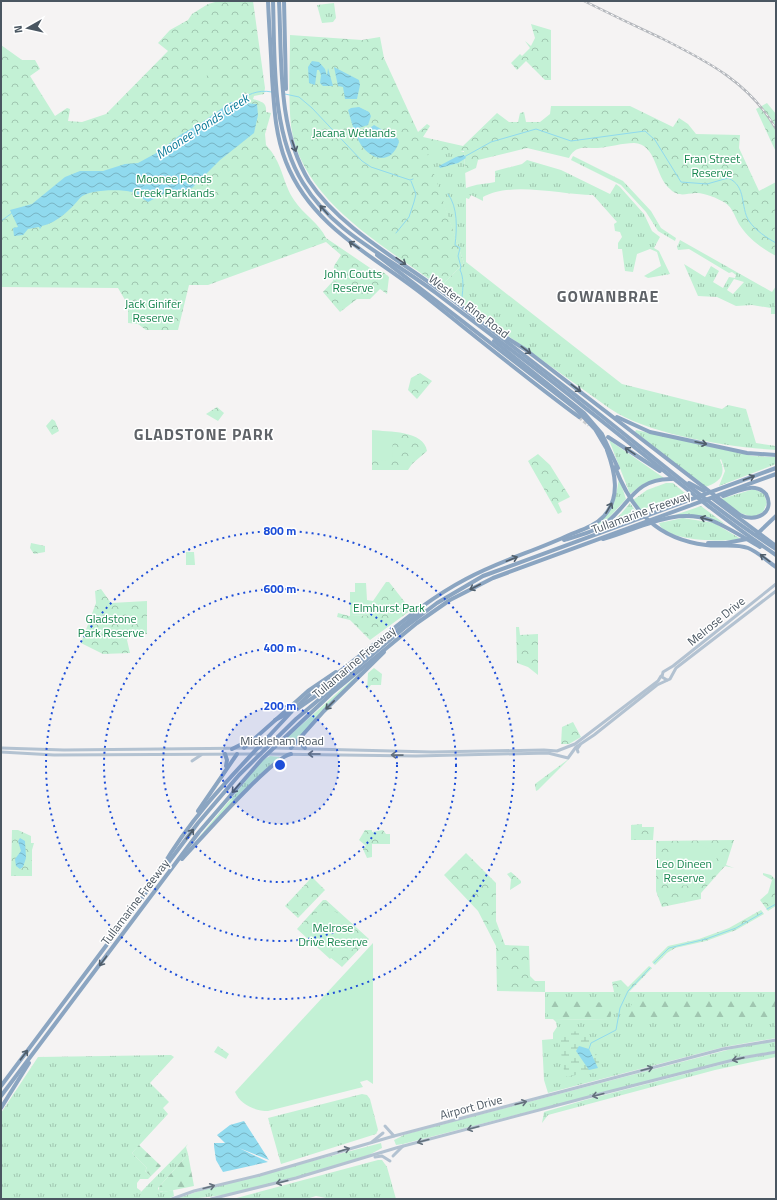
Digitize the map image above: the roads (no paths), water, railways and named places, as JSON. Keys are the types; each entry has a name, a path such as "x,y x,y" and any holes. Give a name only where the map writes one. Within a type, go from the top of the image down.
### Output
{"highway":[{"path":"268,1 278,133 292,174 306,198 317,213 345,239 384,265 471,329"},
{"name":"Western Ring Road","path":"273,1 274,69 282,132 292,162 311,195 328,215 353,236 426,285 578,402 685,489 746,534 753,541 776,555"},
{"name":"Western Ring Road","path":"279,1 286,108 289,130 295,152 309,180 325,201 344,220 434,286 691,486 720,504 776,549"},
{"path":"284,1 285,81"},
{"path":"353,236 576,409 595,429 607,450 626,491 636,508 646,520 667,532 698,544 746,547 753,550 776,567"},
{"path":"420,292 579,417"},
{"path":"481,322 515,342 600,406 698,484 720,504 740,515 752,519 758,518 764,514 769,502 767,496 762,490 750,488 657,518"},
{"path":"474,323 509,354 576,406 591,420 610,448 626,491"},
{"path":"600,406 630,424 650,432 747,453 776,455"},
{"path":"608,437 685,489"},
{"path":"158,877 177,842 197,815 300,703 415,611 446,590 480,572 592,525 604,515 612,502 615,488 614,471 607,450"},
{"name":"Tullamarine Freeway","path":"1,1086 212,805 270,742 407,625 461,587 483,576 776,468"},
{"name":"Tullamarine Freeway","path":"1,1096 217,810 278,743 332,693 400,636 438,608 461,594 505,573 776,474"},
{"path":"528,553 595,530 613,516 635,491 658,480 672,479 691,483 753,530"},
{"path":"553,556 672,517 690,516 706,519 753,541"},
{"path":"667,532 697,541 718,543 735,542 757,535 776,516"},
{"path":"762,537 776,543"},
{"path":"762,537 776,546"},
{"path":"275,720 308,702 404,623 434,602 461,587"},
{"path":"291,748 329,707 400,636"},
{"path":"244,748 308,691 382,637"},
{"path":"300,738 301,744 306,748"},
{"path":"232,748 253,739"},
{"path":"225,754 227,760 226,768"},
{"path":"197,815 202,804 236,754"},
{"path":"279,761 283,754"},
{"path":"177,862 183,858 224,814 279,761 285,756 291,754"},
{"path":"1,1108 40,1045"}],"main road":[{"name":"Melrose Drive","path":"667,670 776,584"},
{"name":"Melrose Drive","path":"671,674 676,668 776,591"},
{"path":"743,611 745,615"},
{"path":"667,670 663,672 662,676 658,680 621,711 581,744 573,750 568,758 560,756 564,748 580,741 621,711 656,685 670,679 671,674 667,670"},
{"path":"662,676 667,680"},
{"path":"578,752 577,749 581,744"},
{"name":"Mickleham Road","path":"1,748 49,750 306,748 476,753"},
{"path":"236,754 244,748 250,754"},
{"path":"273,748 283,754 291,748"},
{"path":"564,748 573,750"},
{"name":"Mickleham Road","path":"1,752 40,755 362,754 416,756 556,751 564,748"},
{"path":"336,749 336,754"},
{"path":"410,751 416,756"},
{"name":"Mickleham Road","path":"523,752 550,753 560,756"},
{"path":"192,761 202,754"},
{"name":"Airport Drive","path":"172,1199 194,1191 267,1173 394,1136 723,1049 776,1040"},
{"name":"Airport Drive","path":"211,1199 296,1178 403,1146 729,1061 776,1052"},
{"path":"385,1126 394,1136"},
{"path":"372,1142 383,1133"},
{"path":"393,1156 403,1146"},
{"path":"372,1156 382,1156 390,1161"}],"water":[{"path":"312,61 319,62 325,69 327,76 328,68 333,86 323,86 320,83 321,75 319,70 317,70 315,85 309,83 308,67"},
{"path":"334,67 359,80 360,85 357,99 345,99 343,87 338,86"},
{"path":"231,102 257,104 258,115 254,133 220,160 192,188 186,191 171,190 148,202 132,192 113,190 97,191 84,195 68,211 53,222 42,226 40,229 39,227 28,229 23,235 14,236 13,228 18,227 10,210 32,204 65,177 80,171 103,171 125,164 138,163 160,151 180,135 201,123"},
{"path":"359,107 369,112 371,116 368,125 355,129 348,110"},
{"path":"374,125 398,139 399,142 390,156 378,158 371,155 357,137"},
{"path":"464,155 466,158 458,163 440,168 439,166 456,157"},
{"path":"20,838 25,841 26,858 23,867 20,869 16,866 15,859 21,851 18,841"},
{"path":"579,1046 589,1049 598,1068 589,1070 576,1051"},
{"path":"244,1121 269,1160 239,1148 268,1162 223,1172 216,1160 214,1143 225,1143 217,1135 230,1125"}],"waterway":[{"name":"Moonee Ponds Creek","path":"235,103 252,93 262,91 272,92"},
{"name":"Moonee Ponds Creek","path":"285,94 299,97 312,108 362,161 371,167 410,180 413,179"},
{"name":"Moonee Ponds Creek","path":"464,157 491,142 536,129 571,141 645,131 655,140 681,182 707,184 728,178 734,182 741,191 746,215 749,221 758,231 776,243"},
{"path":"396,233 409,217 414,202 416,194 411,181"},
{"path":"448,194 454,205 455,212 455,245 460,248 458,256 463,280 462,297"},
{"name":"Moonee Ponds Creek","path":"1,221 12,213"},
{"path":"767,909 776,904"},
{"path":"654,963 669,948 706,939 736,928 762,913"},
{"path":"589,1049 591,1043 616,1030 620,1008 628,991 650,968"}],"tunnel":[{"path":"579,417 589,425"}],"railway":[{"path":"584,1 695,55 711,65 740,86 754,99 776,129"}],"district":[{"name":"GOWANBRAE","path":"608,296"},
{"name":"GLADSTONE PARK","path":"204,434"}],"park label":[{"name":"Jacana Wetlands","path":"354,132"},
{"name":"Fran Street Reserve","path":"712,165"},
{"name":"Moonee Ponds Creek Parklands","path":"174,185"},
{"name":"John Coutts Reserve","path":"353,280"},
{"name":"Jack Ginifer Reserve","path":"153,310"},
{"name":"Elmhurst Park","path":"389,607"},
{"name":"Gladstone Park Reserve","path":"111,625"},
{"name":"Leo Dineen Reserve","path":"684,870"},
{"name":"Melrose Drive Reserve","path":"333,934"}]}
